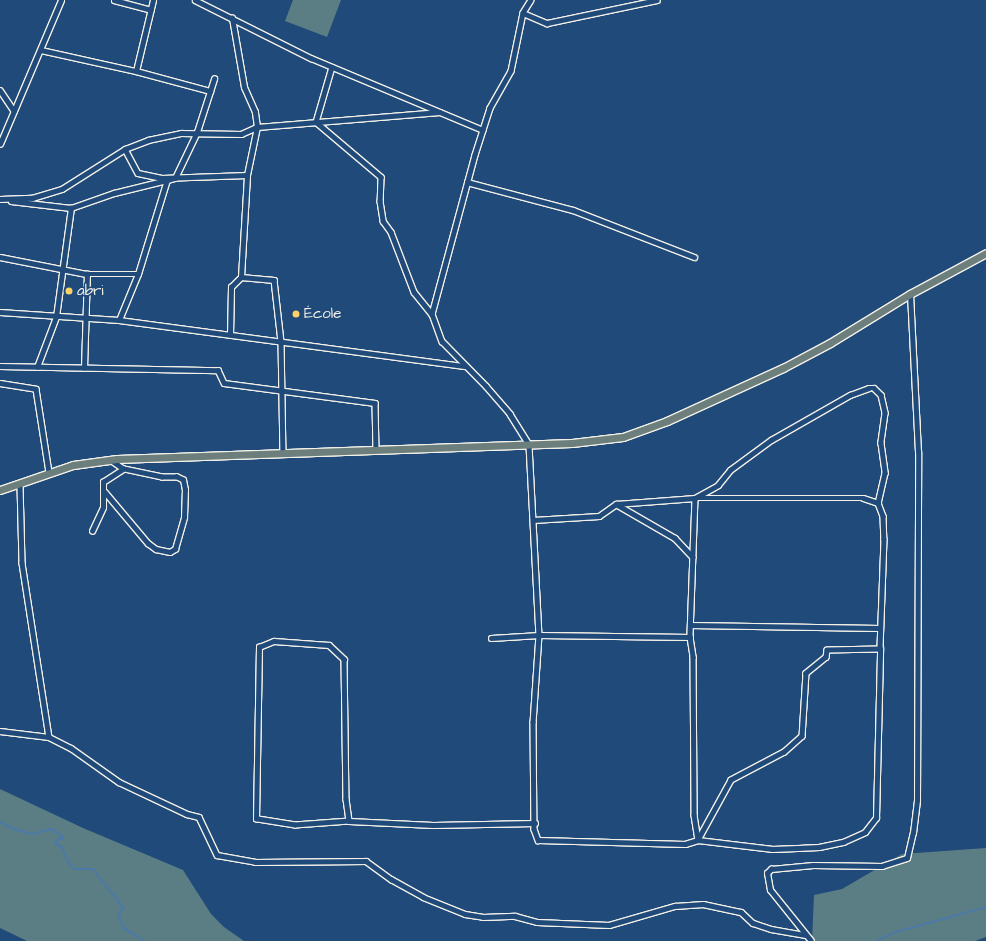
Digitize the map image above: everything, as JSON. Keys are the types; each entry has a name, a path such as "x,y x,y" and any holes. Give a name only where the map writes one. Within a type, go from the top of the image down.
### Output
{"main road":[{"path":"0,490 20,485 49,472 79,463 110,460 529,445 608,440 633,435 667,422 798,361 910,294 986,253"}],"street":[{"path":"0,144 61,0"},
{"path":"114,0 150,10"},
{"path":"136,71 153,0"},
{"path":"195,0 332,67 483,130"},
{"path":"432,314 467,182 483,130 490,108 511,71 523,13 531,0"},
{"path":"523,13 547,23 657,0"},
{"path":"230,335 231,287 241,277 247,175 257,127 254,112 244,87 232,18"},
{"path":"41,50 136,71 210,91"},
{"path":"316,122 332,67"},
{"path":"175,178 197,132 214,79"},
{"path":"0,90 14,111"},
{"path":"0,200 32,198 62,189 124,149 148,140 181,132 241,134 257,127 439,112"},
{"path":"316,122 381,177 380,201 384,221 391,232 414,292 432,314 442,341 510,414 529,445 539,635 533,722 534,829 538,840 684,844 698,840 772,849 819,846 843,842 865,832 876,818 880,649 879,628 884,539 883,516 878,503 885,473 881,443 885,413 881,395 874,388 869,388 850,395 771,440 730,470 718,485 695,498"},
{"path":"124,149 138,173 175,178 247,175"},
{"path":"0,200 71,208 114,193 175,178"},
{"path":"119,320 138,274 167,180"},
{"path":"467,182 573,210 694,257"},
{"path":"36,367 56,316 71,208"},
{"path":"0,257 64,267 87,274 138,274"},
{"path":"84,368 87,274"},
{"path":"241,277 274,280 281,341 283,453"},
{"path":"811,941 770,890 767,873 771,869 813,865 882,866 907,858 913,832 917,800 918,452 910,294"},
{"path":"0,312 86,319 119,320 466,366"},
{"path":"0,366 218,370 224,383 375,403 376,450"},
{"path":"0,383 36,389 49,472"},
{"path":"105,492 148,543 170,552 175,549 184,517 185,490 182,480 177,476 162,477 123,469 110,460"},
{"path":"92,531 103,507 105,492 103,482 123,469"},
{"path":"20,485 22,563 49,737"},
{"path":"533,520 600,516 616,504 695,498 863,498 878,503"},
{"path":"695,498 690,637 693,657 694,815 698,840"},
{"path":"616,504 675,538 693,557"},
{"path":"690,625 879,628"},
{"path":"491,638 539,635 690,637"},
{"path":"349,821 346,799 344,659 329,645 274,641 259,647 256,818 295,825 349,821 433,825 535,823"},
{"path":"698,840 731,780 784,752 802,736 806,673 826,657 827,650 880,649"},
{"path":"0,731 49,737 71,748 119,782 187,814 199,817 217,855 255,862 366,861 391,879 423,897 465,914 483,917 514,916 537,922 609,926 675,906 702,904 741,912 753,923 770,929 805,935"}],"green space":[{"path":"293,0 341,0 327,37 285,21"},
{"path":"0,789 83,828 183,870 211,914 224,927 244,941 27,941 0,928"},
{"path":"986,848 986,937 975,941 812,941 814,895 842,889 902,854"}],"waterway":[{"path":"0,822 14,829 33,834 52,829 62,836 63,839 56,841 56,844 62,847 69,863 75,869 93,869 124,908 119,914 124,928 145,941"},
{"path":"877,941 893,933 986,907"}],"place":[{"name":"abri","path":"69,291"},
{"name":"École","path":"296,314"}]}
